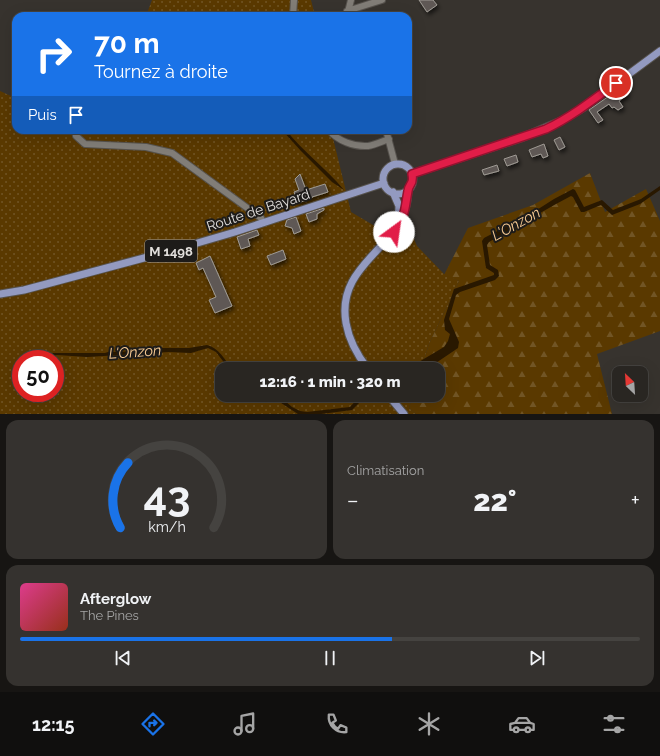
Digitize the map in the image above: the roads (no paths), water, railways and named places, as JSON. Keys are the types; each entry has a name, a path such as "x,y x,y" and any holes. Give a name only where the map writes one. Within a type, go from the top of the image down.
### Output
{"main road":[{"path":"412,174 521,138 561,121 583,108 660,51"},
{"path":"363,362 348,335 344,311 348,291 355,276 397,229 404,215 408,190 412,185 413,180 412,174 406,166 395,164 386,169 383,178 384,183 389,190 400,193 408,190"},
{"name":"Route de Bayard","path":"0,294 24,290 185,247 384,183"},
{"path":"393,192 399,211 397,229"},
{"path":"394,402 404,414"}],"street":[{"path":"293,12 294,0"},
{"path":"348,12 351,0"},
{"path":"352,12 382,0"},
{"path":"76,134 85,144 146,147 172,153 261,218 263,223"},
{"path":"331,134 350,144 368,146 390,139"},
{"path":"388,134 395,164"}],"water":[{"path":"286,134 290,134 344,190 332,182"},
{"name":"L'Onzon","path":"660,186 660,190 640,204 612,215 601,205 581,212 571,196 489,242 487,245 490,265 498,270 499,276 495,280 460,292 456,295 449,319 459,342 458,348 437,362 419,362 444,347 448,341 450,334 445,330 444,320 454,289 494,275 494,273 486,268 482,241 484,238 532,213 573,189 584,207 602,200 613,210 641,199"},
{"name":"L'Onzon","path":"207,345 215,349 227,362 224,362 216,352 208,348 191,353 169,352 87,357 64,355 64,353 105,353 154,348 189,348"},
{"path":"280,402 286,402 300,411 307,412 350,407 355,402 360,402 352,410 321,414 298,414"}]}
